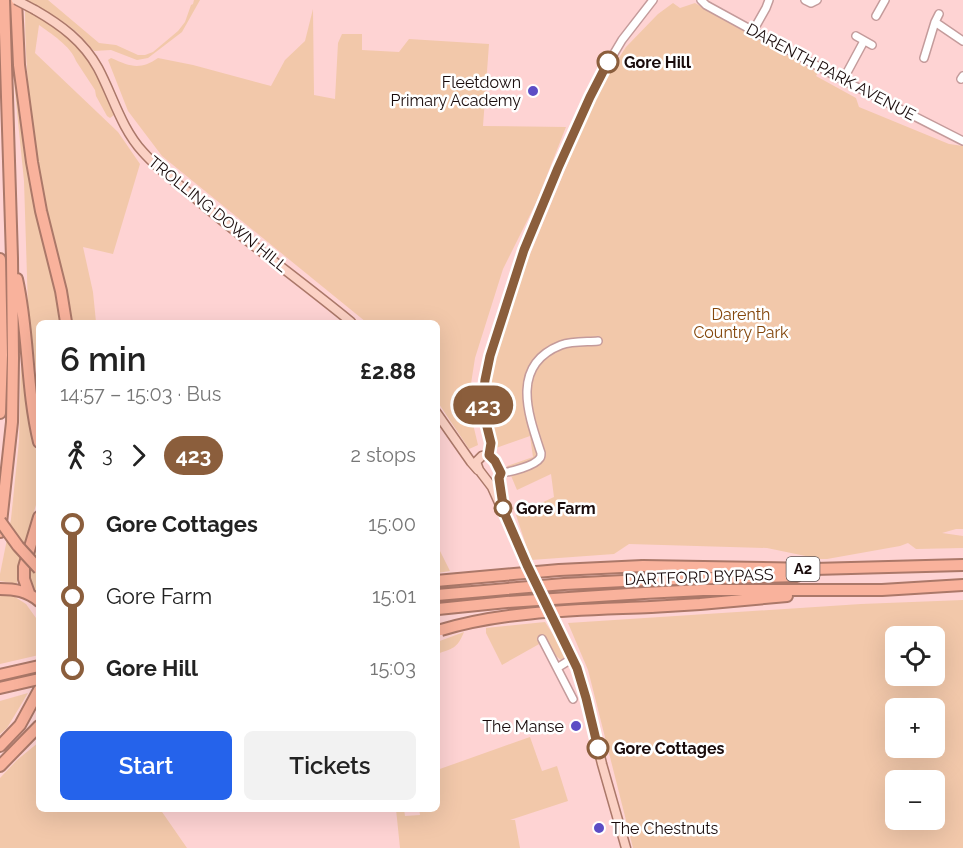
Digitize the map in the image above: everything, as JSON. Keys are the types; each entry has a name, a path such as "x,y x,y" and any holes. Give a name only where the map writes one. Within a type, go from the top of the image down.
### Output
{"highway":[{"path":"0,532 12,422 12,258 4,0"},
{"path":"16,0 19,65 32,162 66,320"},
{"path":"23,0 24,101"},
{"path":"12,258 20,296 36,424"},
{"path":"0,259 0,414"},
{"path":"0,521 36,566"},
{"path":"29,593 24,579 24,567 36,527"},
{"name":"A2","path":"440,581 559,570 643,566 814,569 963,565"},
{"name":"DARTFORD BYPASS","path":"440,596 564,584 644,580 963,570"},
{"name":"DARTFORD BYPASS","path":"440,609 507,602 703,590 882,590 963,585"},
{"path":"0,589 29,593 36,599"},
{"name":"A2","path":"440,630 506,616 700,604 820,591"},
{"path":"0,675 36,667"},
{"path":"0,688 36,680"},
{"path":"20,725 36,696"},
{"path":"0,746 20,725 36,714"},
{"path":"0,766 36,729"}],"main road":[{"name":"TROLLING DOWN HILL","path":"16,0 62,26 83,46 98,68 127,129 152,161 230,228 349,320"},
{"path":"440,418 471,462 489,482 527,565"},
{"path":"456,440 468,449 495,461 500,475 504,512"},
{"path":"479,470 477,462 485,456"},
{"path":"489,482 494,482 500,475"},
{"path":"553,618 573,658 586,698 626,848"}],"street":[{"path":"485,456 491,443 483,405 485,380 490,356 519,265 558,168 600,77 622,40 653,0"},
{"name":"DARENTH PARK AVENUE","path":"701,0 706,5 843,80 963,141"},
{"path":"753,31 769,0"},
{"path":"805,0 811,3 817,0"},
{"path":"876,16 885,0"},
{"path":"924,58 939,14"},
{"path":"935,22 963,41"},
{"path":"856,36 872,45"},
{"path":"843,80 864,41"},
{"path":"500,475 537,461 542,453 527,404 527,382 538,357 563,344 598,341"},
{"path":"542,639 573,699"},
{"path":"557,668 573,658"}],"green space":[{"path":"27,0 48,0 99,43 116,45 138,55 145,55 153,52 178,31 185,22 194,0 200,0 182,32 148,58 137,60 111,50 94,51 73,29"},
{"path":"11,2 14,4 61,320 36,320 36,371 28,308 24,181 12,62"},
{"name":"Darenth Country Park","path":"673,3 680,8 695,3 818,73 816,76 856,98 859,107 949,144 963,146 963,529 942,533 963,536 963,548 916,549 908,543 820,559 767,548 629,544 614,554 531,560 516,515 554,497 551,474 517,490 507,466 533,457 530,436 496,448 488,419 486,391 496,346 526,264 598,90 626,47 658,14"},
{"path":"313,9 314,95 335,99 338,43 342,34 362,34 362,50 399,52 409,39 489,44 483,126 566,127 536,203 503,269 475,358 468,403 478,445 469,449 440,406 440,320 364,320 162,156 128,111 108,60 111,58 129,65 140,66 158,58 271,86 285,60 305,41"},
{"path":"25,10 53,26 82,50 114,115 110,118 70,50 39,25 35,53 118,132 140,164 113,254 83,247 93,292 96,320 72,320 36,154 25,34"},
{"path":"21,364 36,450 36,505 19,562 17,584 0,581 0,574 11,519 19,441"},
{"path":"36,546 36,590 31,573"},
{"path":"440,551 450,571 440,573"},
{"path":"0,594 15,597 26,604 36,618 36,656 0,664"},
{"path":"963,600 963,848 633,848 588,670 568,623 861,604"},
{"path":"545,622 565,653 565,657 561,660 556,656 543,635 538,638 541,643 502,665 486,633 486,628"},
{"path":"464,632 454,647 440,653 440,641"},
{"path":"28,693 7,728 0,734 0,701"},
{"path":"530,737 542,771 557,766 568,801 510,820 515,820 520,848 400,848 396,812 404,812 405,816 420,815 420,812 440,812 440,769"},
{"path":"36,744 36,812 162,812 187,848 0,848 0,778"}],"tunnel":[{"path":"528,567 551,615"}],"bus line":[{"name":"423","path":"598,748 577,668 504,512 499,478 501,473 489,455 491,443 484,415 483,399 489,362 519,265 558,168 608,62"}],"place":[{"name":"Gore Hill","path":"608,62"},
{"name":"Fleetdown Primary Academy","path":"533,91"},
{"name":"Gore Farm","path":"503,508"},
{"name":"The Manse","path":"576,726"},
{"name":"Gore Cottages","path":"598,748"},
{"name":"The Chestnuts","path":"599,828"}]}
